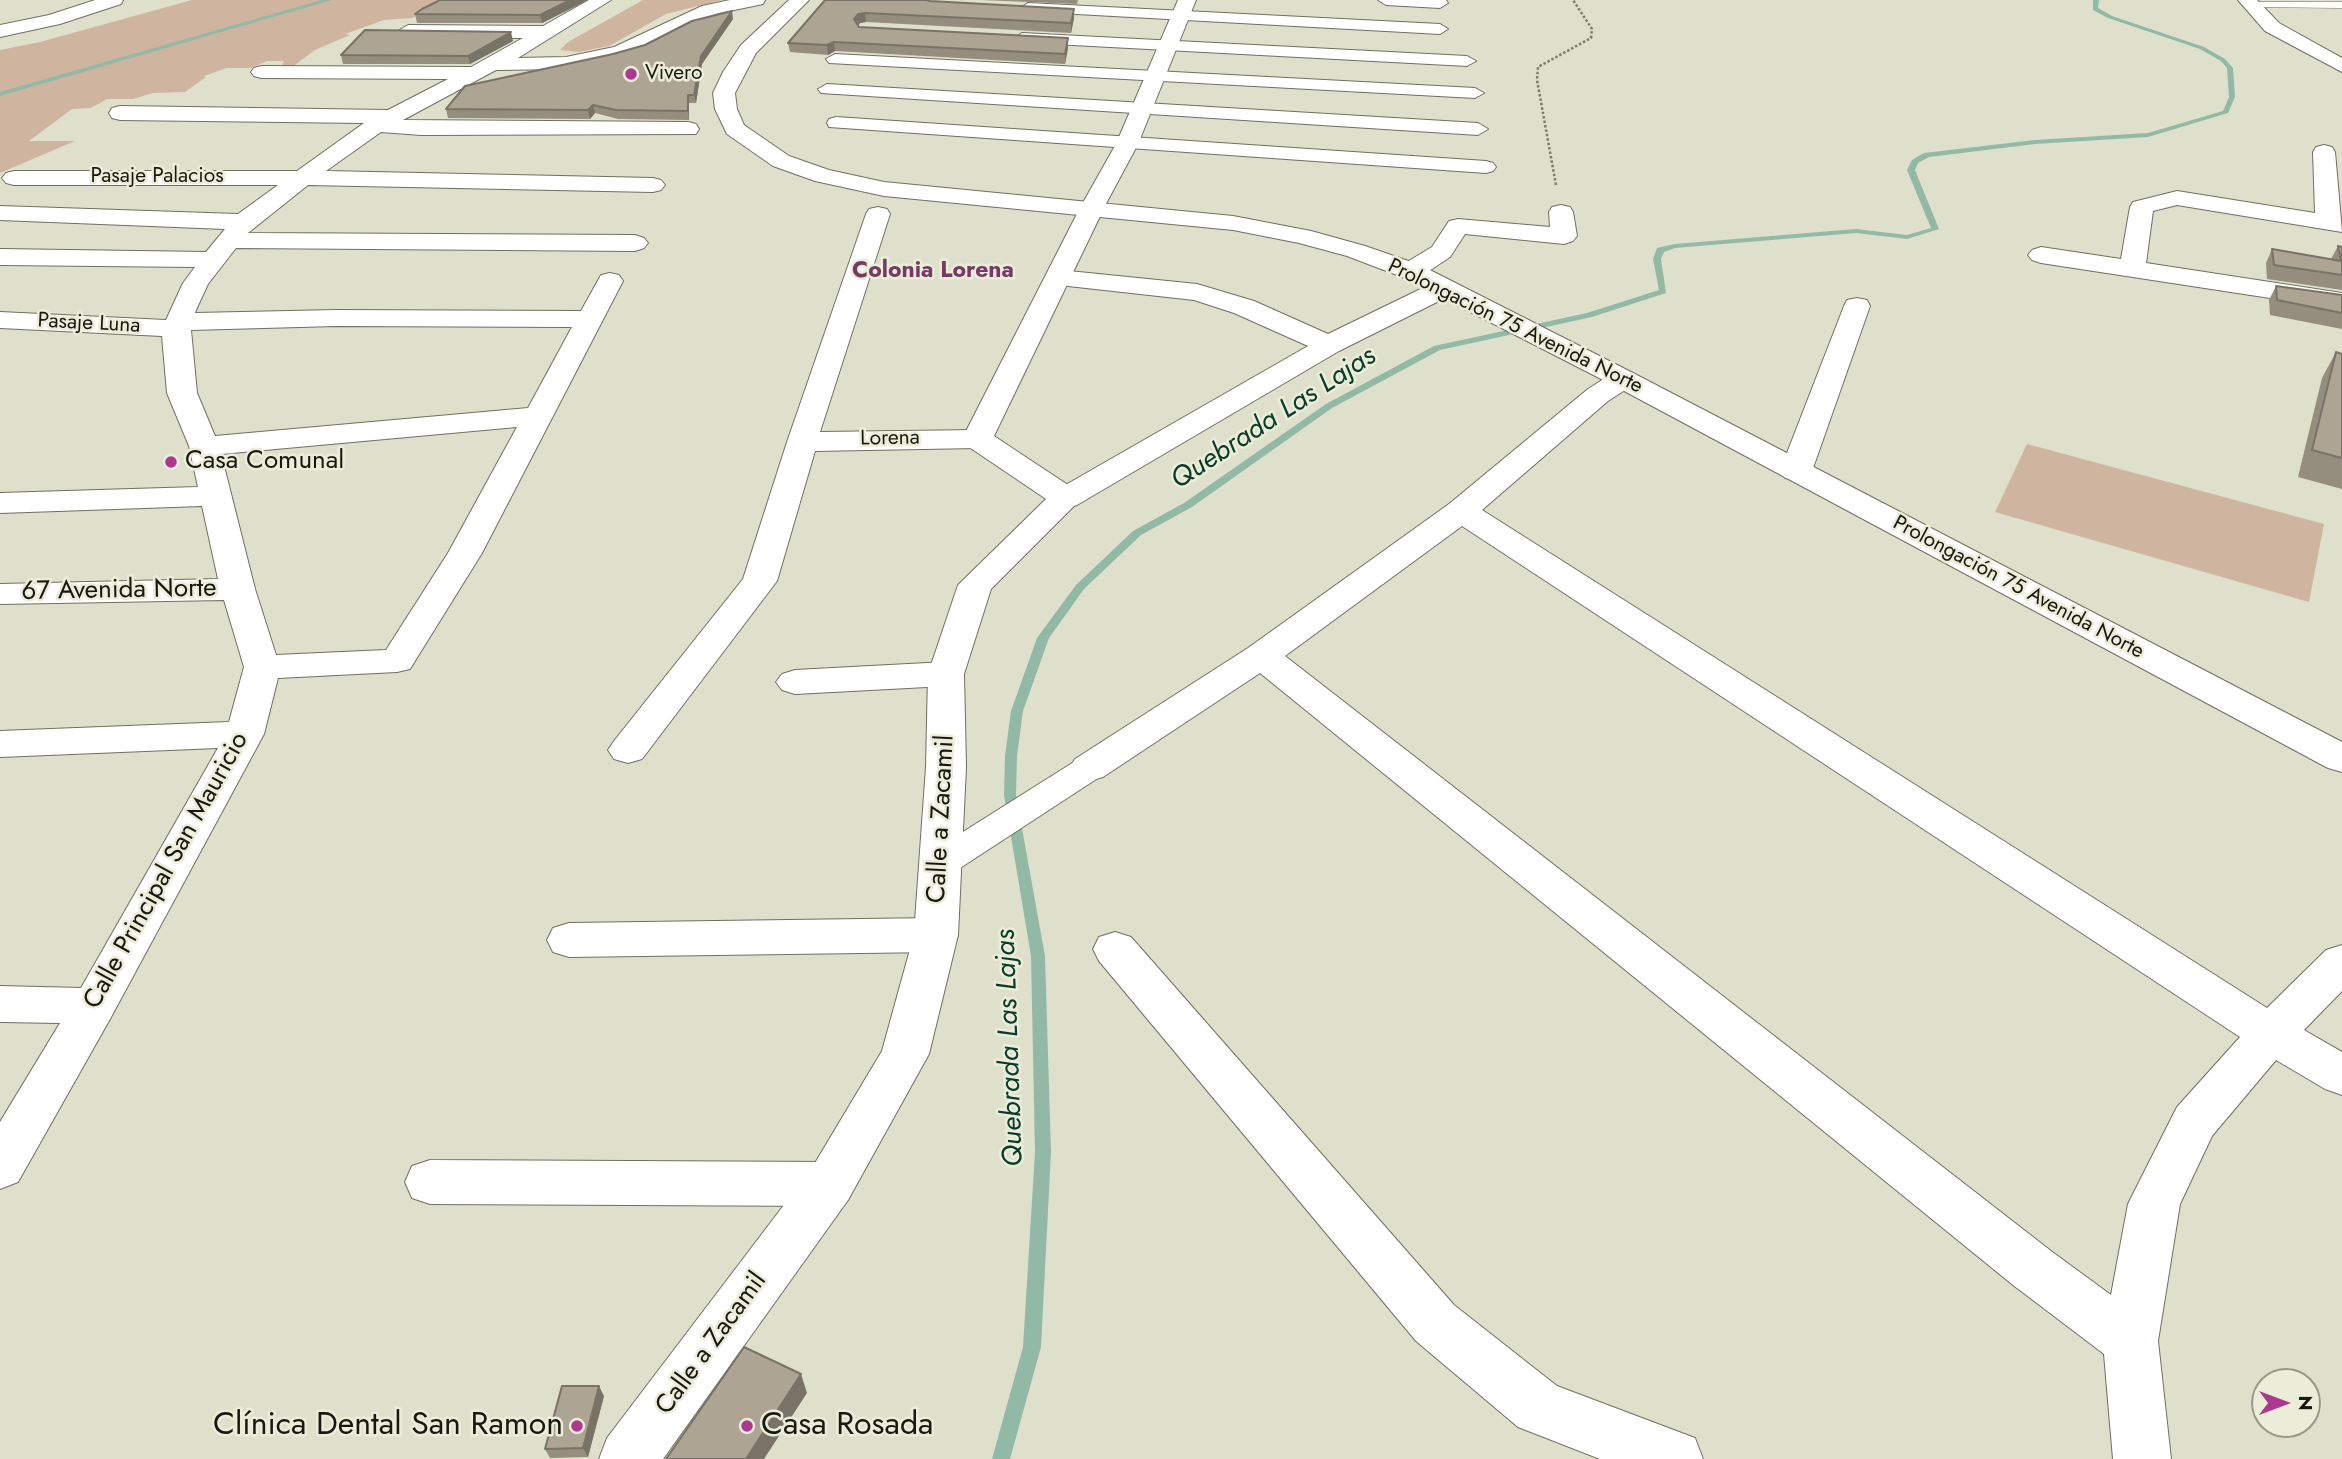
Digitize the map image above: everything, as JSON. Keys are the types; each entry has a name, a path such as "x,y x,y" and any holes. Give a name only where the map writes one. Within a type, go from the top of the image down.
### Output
{"street":[{"path":"0,31 44,22 114,0"},
{"path":"602,0 384,121 300,178 228,241 196,284 176,336 182,393 204,446 238,589 262,667 397,661 465,553 610,281"},
{"path":"261,72 483,68 566,63 619,52 637,46 709,10 756,0"},
{"name":"Prolongación 75 Avenida Norte","path":"800,0 748,49 733,72 724,93 726,109 735,129 781,161 855,185 1233,223 1302,236 1356,251 1411,271 2342,759"},
{"path":"1387,0 1440,3"},
{"path":"1014,8 1184,8 1440,29"},
{"path":"1066,498 977,439 1127,144 1184,8"},
{"path":"2253,8 2342,66"},
{"path":"388,31 544,32"},
{"path":"1003,37 1467,61"},
{"path":"835,59 1475,93"},
{"path":"827,89 1478,129"},
{"path":"120,113 384,121 421,128 688,129"},
{"path":"836,123 1486,167"},
{"path":"2132,268 2142,207 2177,198 2335,224 2324,152"},
{"path":"48,177 103,157"},
{"name":"Pasaje Palacios","path":"14,178 300,178 653,185"},
{"path":"1411,271 1441,253 1458,226 1564,236 1561,212"},
{"path":"0,213 228,241"},
{"path":"628,750 760,581 802,442 878,215"},
{"path":"0,257 228,241 635,243"},
{"path":"2041,255 2342,301"},
{"path":"1059,278 1197,292 1244,307 1329,345"},
{"name":"Calle a Zacamil","path":"628,1459 830,1184 905,1054 936,935 941,863 946,674 975,585 1066,498 1329,345 1444,288"},
{"path":"1796,471 1857,306"},
{"name":"Pasaje Luna","path":"0,320 179,325 336,318 590,319"},
{"path":"941,863 1261,656 1461,511 1598,395 1623,380"},
{"path":"204,446 536,416"},
{"name":"Lorena","path":"802,442 977,439"},
{"path":"0,503 217,496"},
{"path":"1461,511 2271,1034 2342,1076"},
{"name":"67 Avenida Norte","path":"0,594 238,589"},
{"path":"1261,656 2032,1268 2130,1341"},
{"name":"Calle Principal San Mauricio","path":"0,1167 94,1006 245,734 262,667"},
{"path":"795,682 946,674"},
{"path":"0,744 245,734"},
{"path":"569,940 936,935"},
{"path":"1115,949 1435,1323 1538,1406 1674,1459"},
{"path":"2142,1459 2130,1341 2154,1204 2194,1122 2271,1034 2342,962"},
{"path":"0,1004 94,1006"},
{"path":"430,1182 830,1184"}],"lane":[{"path":"2253,8 2342,5"},
{"path":"2253,8 2288,19"}],"path":[{"path":"1561,212 1537,80 1538,67 1591,38 1592,29 1573,0"}],"shaded area":[{"path":"192,0 452,0 412,18 384,20 345,34 350,35 315,50 292,67 282,65 284,61 267,61 251,68 227,68 204,76 206,77 185,92 153,93 133,99 107,99 91,108 72,109 29,141 75,141 0,173 0,50 40,42"},
{"path":"643,0 722,0 666,14 609,46 579,52 560,50 568,42"},
{"path":"2027,444 2324,524 2309,602 1995,512"}],"building":[{"path":"440,0 570,0 540,15 415,14"},
{"path":"825,0 927,0 1074,9 1071,23 865,13 858,14 854,19 859,27 1068,38 1065,54 834,42 827,45 788,43"},
{"name":"Vivero","path":"732,11 701,56 694,95 688,95 688,111 616,110 593,105 588,110 446,109 465,86 613,54 645,45 692,21"},
{"path":"365,30 511,32 468,56 341,55"},
{"path":"2338,246 2342,247 2342,275 2274,265 2272,249 2341,261"},
{"path":"2276,286 2342,295 2342,313 2277,300"},
{"path":"2336,352 2342,354 2342,458 2312,450"},
{"name":"Casa Rosada","path":"744,1347 801,1374 746,1459 666,1459"},
{"name":"Clínica Dental San Ramon","path":"562,1386 599,1386 583,1448 545,1449"}],"waterway":[{"path":"0,94 329,0"},
{"name":"Quebrada Las Lajas","path":"1001,1459 1032,1347 1043,1152 1038,956 1010,795 1011,756 1017,711 1043,638 1080,587 1137,533 1188,505 1329,406 1437,348 1589,315 1663,291 1657,259 1660,250 1675,246 1856,231 1907,237 1935,229 1911,170 1915,162 1927,155 2035,142 2148,135 2226,112 2232,97 2230,68 2223,60 2202,48 2110,17 2095,9 2096,0"}],"place":[{"name":"Vivero","path":"631,74"},
{"name":"Casa Comunal","path":"171,462"},
{"name":"Clínica Dental San Ramon","path":"577,1426"},
{"name":"Casa Rosada","path":"747,1426"}],"district":[{"name":"Colonia Lorena","path":"933,271"}]}
